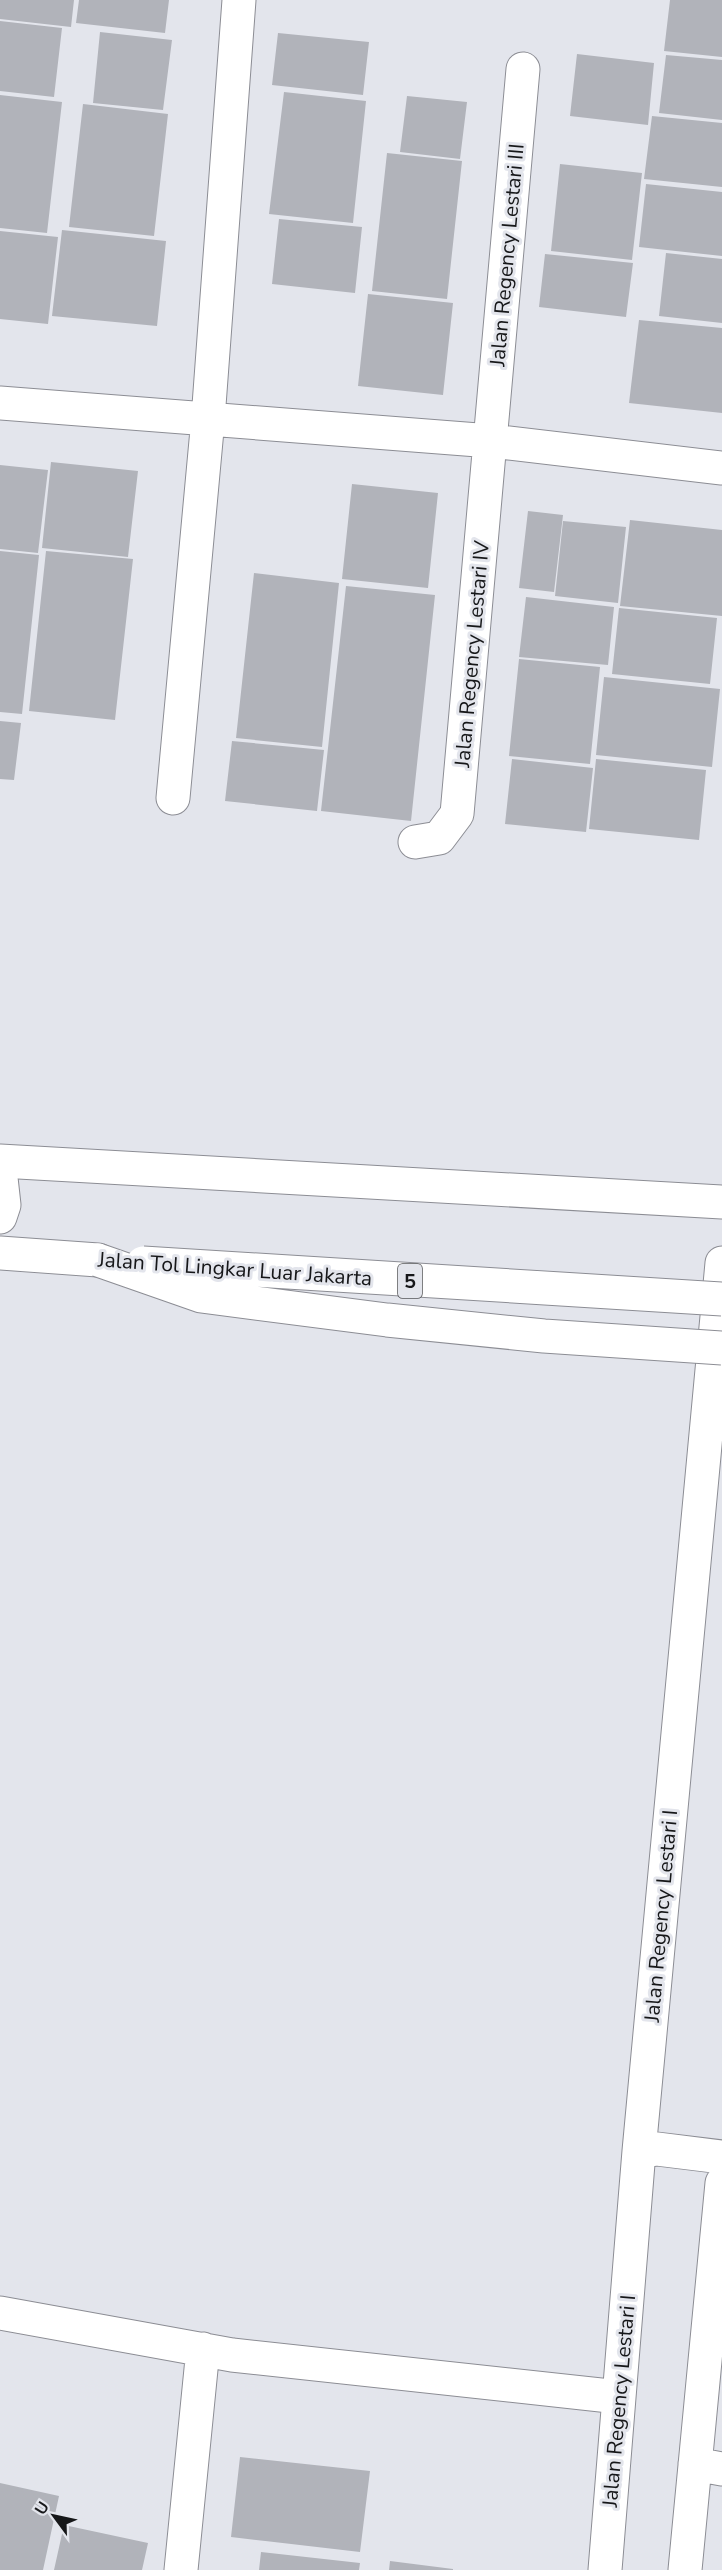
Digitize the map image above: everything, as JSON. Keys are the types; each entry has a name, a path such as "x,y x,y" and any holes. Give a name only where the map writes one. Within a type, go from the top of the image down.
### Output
{"main road":[{"path":"173,798 208,419 239,0"},
{"name":"Jalan Regency Lestari III","path":"491,441 523,69"},
{"path":"0,403 491,441 722,468"},
{"name":"Jalan Regency Lestari IV","path":"415,842 439,838 457,814 491,441"},
{"path":"0,1161 722,1202"},
{"path":"0,1169 4,1205 0,1217"},
{"name":"Jalan Tol Lingkar Luar Jakarta","path":"0,1253 722,1299"},
{"path":"98,1260 201,1296 387,1320 544,1336 722,1348"},
{"name":"Jalan Regency Lestari I","path":"605,2570 620,2397 648,2150 722,1263"},
{"path":"648,2150 711,2155"},
{"path":"685,2570 708,2467 722,2183"},
{"path":"0,2313 232,2355 620,2397"},
{"path":"181,2570 203,2349"}],"building":[{"path":"0,0 74,0 71,27 0,19"},
{"path":"79,0 169,0 165,33 76,23"},
{"path":"670,0 722,0 722,57 664,51"},
{"path":"0,21 62,28 54,97 0,91"},
{"path":"100,32 172,40 163,110 93,103"},
{"path":"278,33 369,42 363,95 272,85"},
{"path":"577,54 654,63 648,125 570,116"},
{"path":"666,55 722,60 722,120 659,113"},
{"path":"284,92 366,101 353,223 269,214"},
{"path":"0,95 62,102 47,233 0,228"},
{"path":"407,96 467,102 460,159 400,152"},
{"path":"83,104 168,114 154,236 69,227"},
{"path":"652,116 722,123 722,187 644,179"},
{"path":"387,153 462,161 447,299 372,291"},
{"path":"560,164 642,173 632,260 551,251"},
{"path":"646,184 722,192 722,256 639,247"},
{"path":"279,219 362,227 355,293 272,284"},
{"path":"62,230 166,241 157,326 52,316"},
{"path":"0,231 58,237 48,324 0,319"},
{"path":"666,253 722,259 722,323 659,316"},
{"path":"545,254 633,263 626,317 539,307"},
{"path":"368,294 453,303 443,395 358,386"},
{"path":"639,320 722,328 722,413 629,403"},
{"path":"51,462 138,471 128,557 42,548"},
{"path":"0,465 48,470 38,553 0,549"},
{"path":"352,484 438,493 428,588 342,579"},
{"path":"528,511 563,515 554,592 519,588"},
{"path":"630,520 722,530 722,616 620,606"},
{"path":"563,521 626,527 618,603 555,596"},
{"path":"0,551 39,555 22,714 0,712"},
{"path":"46,551 133,559 115,720 29,711"},
{"path":"254,573 339,583 322,747 236,738"},
{"path":"346,586 435,595 411,821 321,811"},
{"path":"526,597 614,607 608,665 519,657"},
{"path":"619,608 717,618 710,684 612,674"},
{"path":"519,659 600,667 590,764 509,756"},
{"path":"604,677 720,689 712,767 596,755"},
{"path":"0,721 21,723 14,780 0,779"},
{"path":"232,741 324,750 317,811 225,801"},
{"path":"512,759 593,768 586,832 505,824"},
{"path":"596,759 706,770 699,840 589,829"},
{"path":"240,2457 370,2471 360,2552 231,2537"},
{"path":"0,2483 59,2496 43,2570 0,2570"},
{"path":"64,2525 148,2543 142,2570 54,2570"},
{"path":"261,2552 360,2563 359,2570 259,2570"},
{"path":"390,2561 453,2569 453,2570 389,2570"}]}
